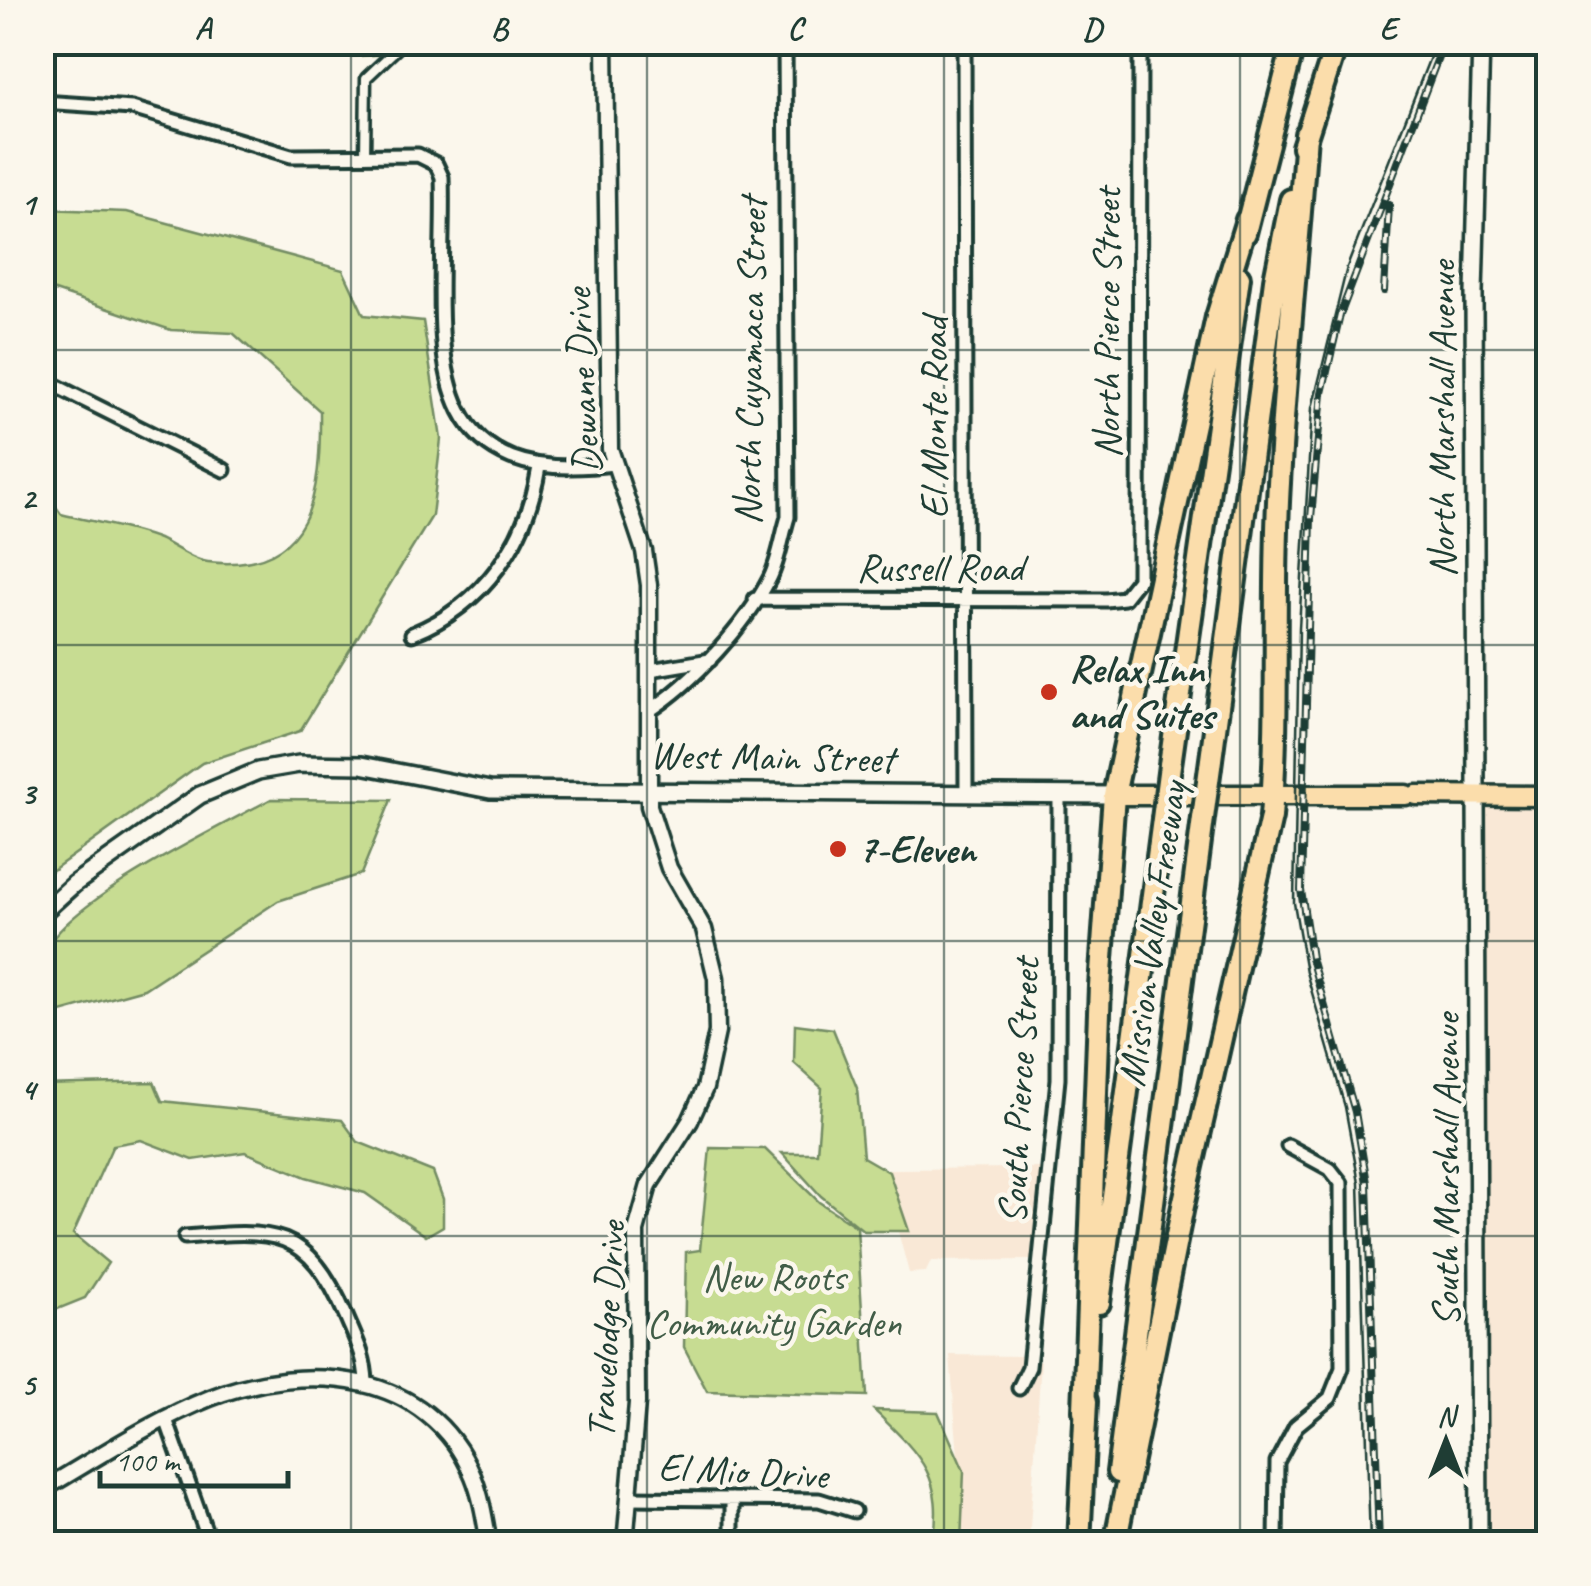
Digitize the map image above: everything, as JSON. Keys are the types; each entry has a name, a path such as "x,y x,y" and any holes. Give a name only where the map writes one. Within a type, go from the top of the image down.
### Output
{"highway":[{"name":"Mission Valley Freeway","path":"1079,1544 1084,1411 1247,220 1294,42"},
{"name":"Mission Valley Freeway","path":"1114,1544 1128,1365 1276,280 1306,134 1337,42"},
{"path":"1114,1544 1272,796 1279,482 1306,134"},
{"path":"1084,1411 1100,986 1114,795 1216,316 1247,220"}],"main road":[{"name":"North Marshall Avenue","path":"1477,795 1474,293 1481,42"},
{"name":"West Main Street","path":"42,913 74,884 182,806 238,778 278,767 340,763 490,790 1548,796"},
{"name":"South Marshall Avenue","path":"1477,795 1479,1544"}],"street":[{"path":"365,157 366,78 404,42"},
{"name":"Dewane Drive","path":"605,42 613,464 644,551 649,712"},
{"name":"North Cuyamaca Street","path":"649,712 684,688 755,599 770,577 788,517 785,42"},
{"name":"El Monte Road","path":"964,42 966,794"},
{"name":"North Pierce Street","path":"1124,598 1139,579 1140,42"},
{"path":"42,102 132,108 291,156 418,155 436,164 442,188 442,360 451,394 475,434 521,463 572,470 613,464"},
{"path":"42,379 224,470"},
{"path":"412,634 460,608 498,570 514,547 534,500 539,467"},
{"name":"Russell Road","path":"755,599 1124,598"},
{"path":"650,670 710,660"},
{"path":"647,790 649,712"},
{"name":"Travelodge Drive","path":"625,1544 637,1402 636,1231 649,1185 690,1121 705,1088 717,1032 716,978 704,928 669,868 647,790"},
{"name":"South Pierce Street","path":"1019,1388 1032,1348 1058,1079 1059,794"},
{"path":"1276,1544 1277,1462 1296,1426 1330,1398 1342,1368 1341,1183 1330,1170 1288,1146"},
{"path":"185,1237 258,1233 292,1243 319,1262 365,1353 366,1382"},
{"path":"42,1490 209,1398 276,1380 366,1382 412,1402 449,1436 474,1477 489,1544"},
{"path":"166,1419 210,1544"},
{"name":"El Mio Drive","path":"629,1498 819,1500 854,1511"},
{"path":"732,1499 732,1544"},
{"path":"1190,1543 1216,1544"},
{"path":"1406,1544 1437,1544"}],"shaded area":[{"path":"1548,803 1548,1543 1468,1544 1468,804"},
{"path":"1044,1168 1031,1260 931,1261 926,1272 909,1273 883,1175 889,1169"},
{"path":"950,1355 1023,1356 1041,1361 1029,1543 956,1543 960,1482"}],"green space":[{"path":"254,43 442,43 396,53 327,57 257,50"},
{"path":"43,209 127,212 343,270 364,315 423,321 441,439 432,516 300,731 202,763 43,877 43,488 61,514 159,539 202,561 243,562 270,555 290,541 304,522 313,498 320,411 233,333 171,330 43,287"},
{"path":"271,799 391,800 361,874 278,901 144,989 43,1017 43,955 57,934 80,912 145,868"},
{"path":"795,1024 833,1029 857,1088 863,1157 889,1172 909,1231 864,1231 821,1196 782,1153 817,1153 822,1088 794,1063"},
{"path":"154,1082 162,1101 342,1120 358,1142 433,1172 443,1199 443,1226 426,1236 365,1193 306,1177 245,1152 193,1160 141,1140 113,1145 73,1234 108,1263 85,1298 43,1315 43,1085"},
{"name":"New Roots Community Garden","path":"710,1148 765,1149 819,1202 857,1227 867,1396 707,1391 684,1347 686,1252 700,1250"},
{"path":"874,1410 938,1412 964,1471 961,1543 933,1543 936,1520 932,1483 916,1454"}],"tram line":[{"path":"1370,1544 1359,1183 1345,1107 1306,972 1294,903 1299,628 1312,408 1347,267 1436,42"}],"railway":[{"path":"1379,1544 1367,1183 1355,1112 1311,958 1301,890 1311,518 1322,393 1340,315 1444,42"},
{"path":"1384,291 1389,205"}],"place":[{"name":"Relax Inn and Suites","path":"1049,692"},
{"name":"7-Eleven","path":"838,849"}]}
